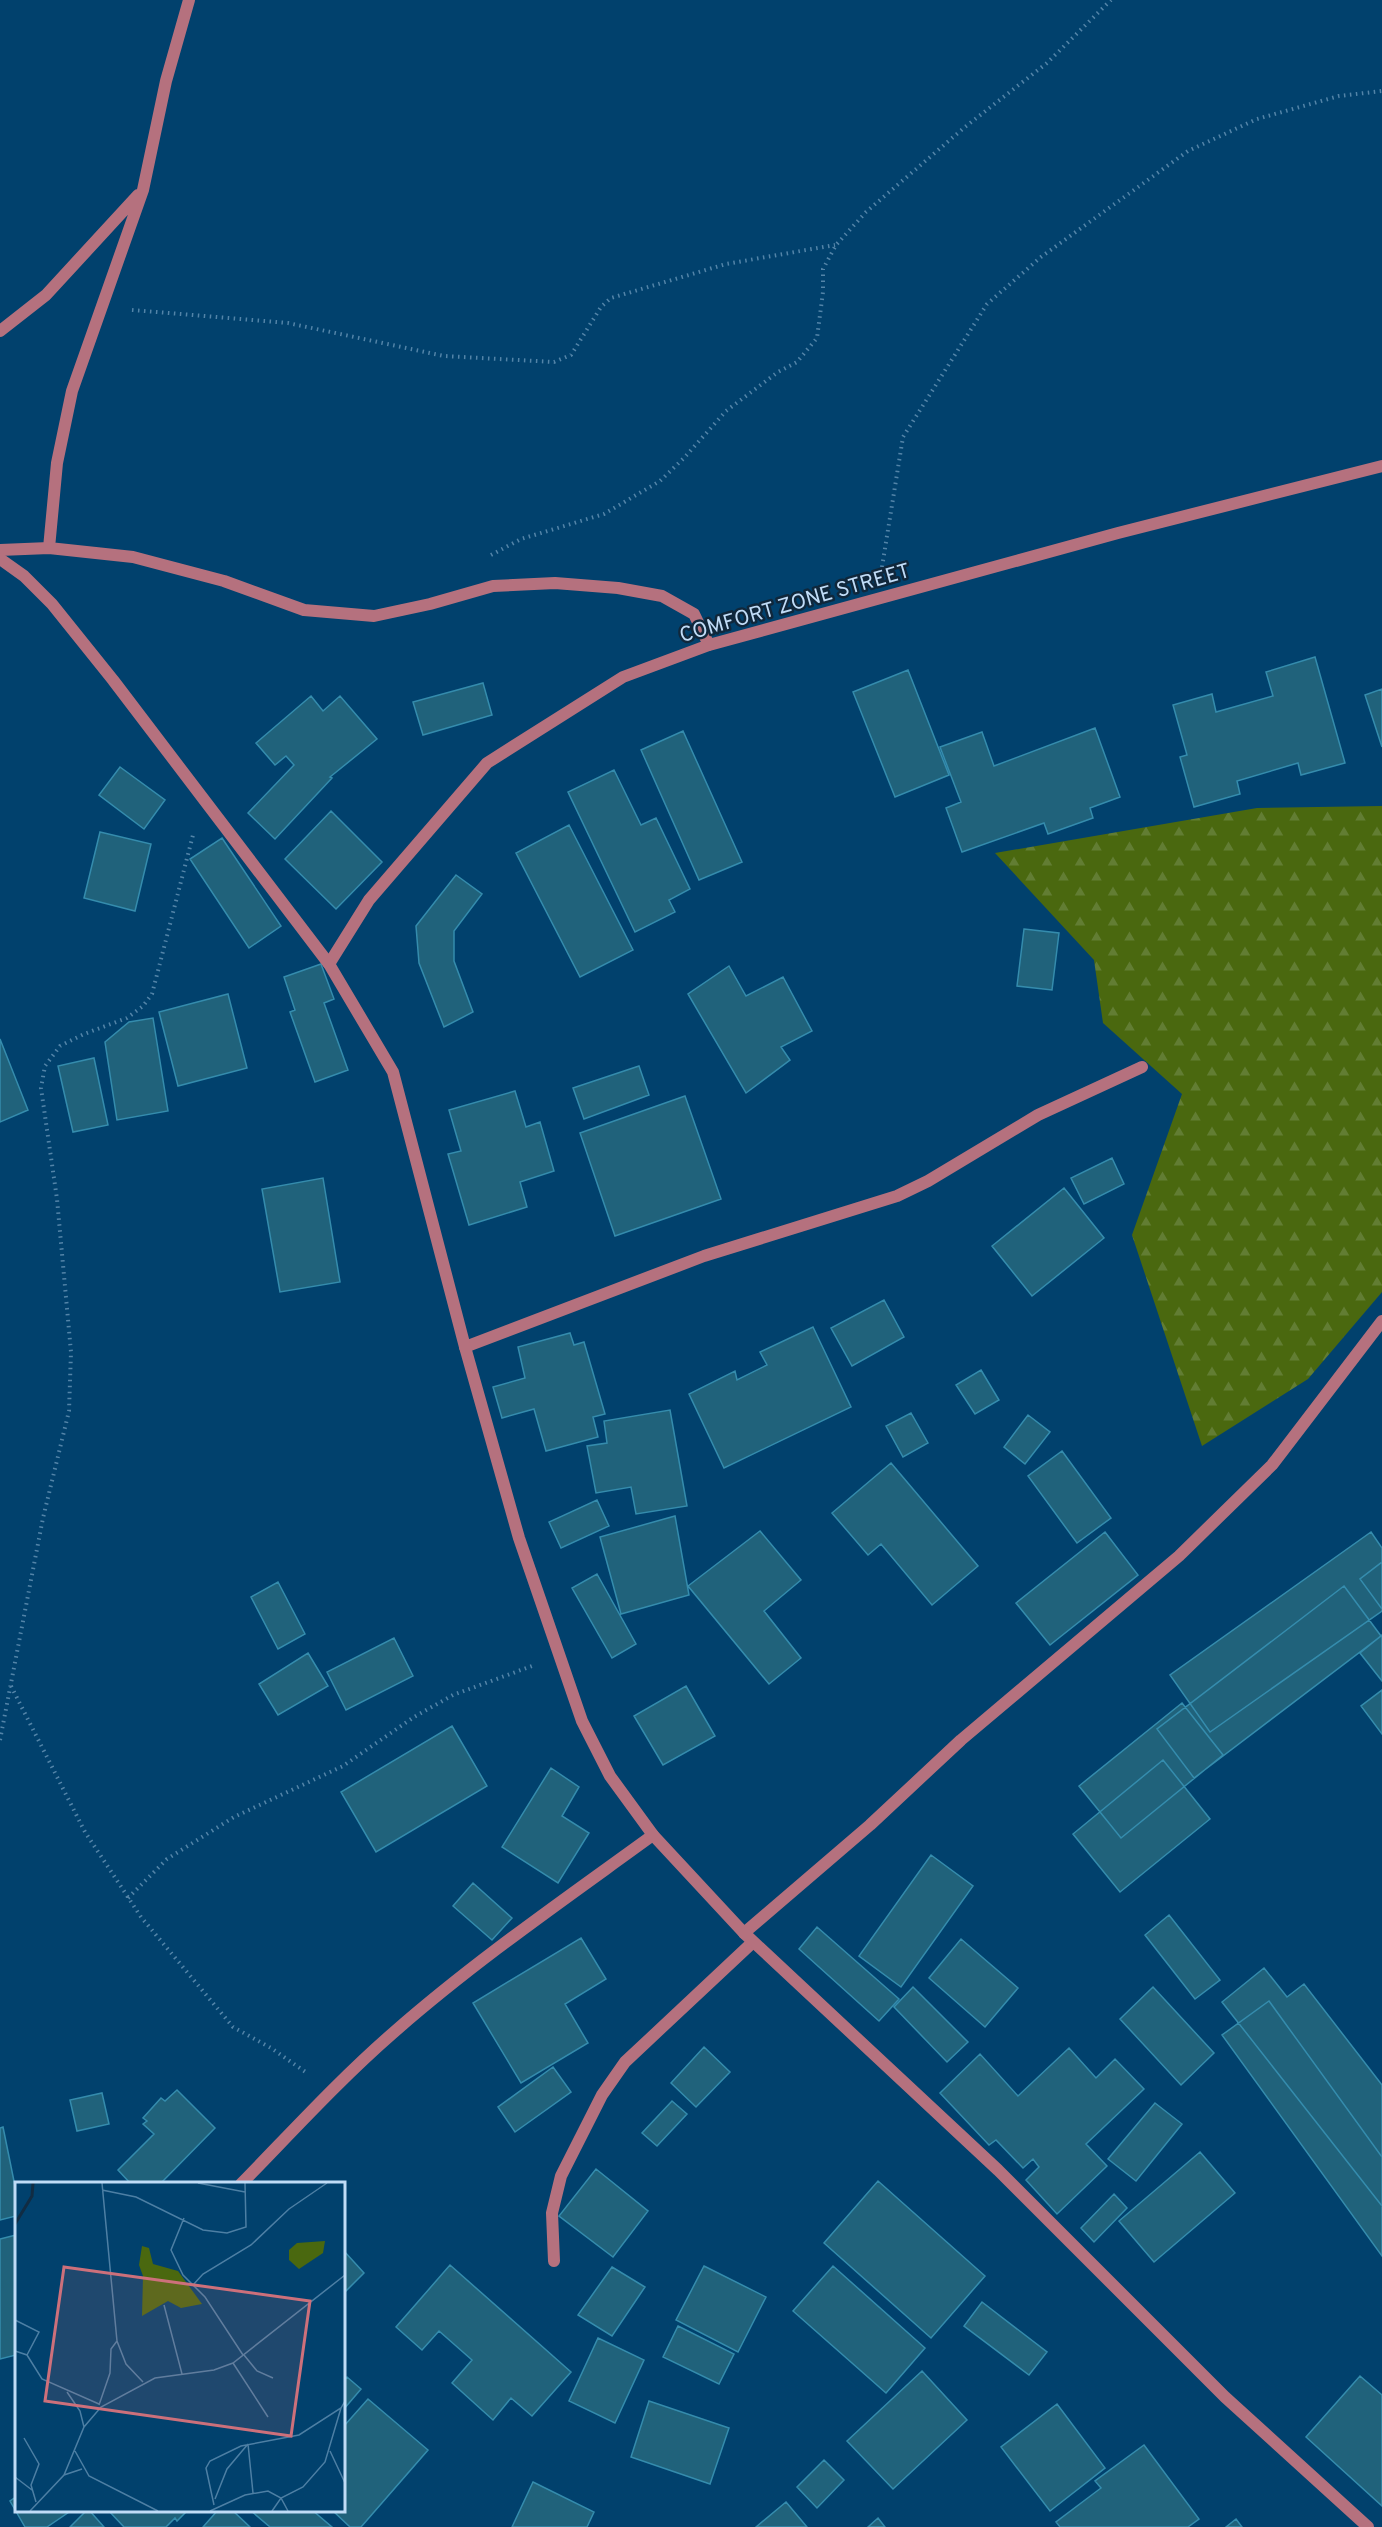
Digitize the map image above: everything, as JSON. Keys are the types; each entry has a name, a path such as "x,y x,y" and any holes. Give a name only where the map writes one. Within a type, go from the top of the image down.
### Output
{"street":[{"path":"49,548 57,463 72,391 143,190 166,81 189,0"},
{"path":"0,331 46,295 143,190"},
{"name":"COMFORT ZONE STREET","path":"329,964 369,900 487,763 623,677 709,645 1118,533 1382,466"},
{"path":"0,550 49,548 133,557 224,581 304,610 374,616 430,604 493,586 555,583 618,588 662,596 694,614 709,645"},
{"path":"0,559 24,576 52,604 113,680 329,964 393,1072 465,1347 519,1538 582,1721 610,1776 653,1835 748,1937 998,2170 1225,2397 1368,2527"},
{"path":"465,1347 704,1256 897,1196 928,1181 1038,1115 1142,1067"},
{"path":"554,2261 552,2213 561,2176 602,2095 625,2062 748,1937 961,1740 1179,1556 1272,1465 1380,1327"},
{"path":"243,2182 332,2091 392,2034 480,1960 653,1835"}],"path":[{"path":"483,560 500,548 521,539 604,514 660,481 726,411 778,372 797,362 816,338 823,269 836,245 884,197 965,127 1047,63 1111,0"},
{"path":"875,601 903,436 987,304 1041,257 1188,151 1257,118 1339,96 1382,91"},
{"path":"101,308 288,323 444,356 554,362 571,355 602,306 611,298 726,264 836,245"},
{"path":"0,1740 43,1518 69,1411 71,1352 57,1198 41,1088 45,1066 60,1046 84,1034 127,1018 143,1006 152,994 202,797"},
{"path":"128,1898 167,1859 234,1817 343,1766 414,1717 453,1695 559,1657"},
{"path":"11,1686 85,1832 128,1898 233,2027 271,2048 332,2091"}],"green space":[{"path":"1382,806 1382,1292 1308,1379 1202,1446 1132,1235 1182,1094 1103,1023 1094,960 995,853 1257,808"}],"building":[{"path":"1315,657 1345,763 1301,775 1298,763 1237,781 1240,794 1194,807 1180,757 1187,755 1173,705 1212,694 1216,712 1273,696 1266,672"},
{"path":"908,670 949,775 895,797 853,692"},
{"path":"483,683 492,715 423,735 413,702"},
{"path":"1382,689 1382,747 1365,695"},
{"path":"311,696 323,711 340,696 377,739 330,777 332,778 275,839 248,813 294,765 286,756 275,765 256,743"},
{"path":"1095,728 1120,797 1090,808 1093,818 1048,834 1044,823 962,852 946,808 961,802 940,747 982,732 994,766"},
{"path":"683,731 742,862 699,880 641,750"},
{"path":"120,767 165,800 144,829 99,795"},
{"path":"614,770 641,825 656,818 690,889 669,900 675,912 635,932 568,792"},
{"path":"331,811 382,862 336,909 285,859"},
{"path":"569,825 633,950 580,977 516,853"},
{"path":"100,832 151,844 135,911 84,898"},
{"path":"222,838 281,926 249,948 190,859"},
{"path":"456,875 482,894 454,931 454,961 473,1012 444,1027 419,963 416,926"},
{"path":"1024,929 1059,933 1052,990 1017,986"},
{"path":"321,964 334,999 324,1003 348,1070 315,1082 290,1012 295,1010 284,977"},
{"path":"729,966 746,996 783,977 812,1031 781,1047 790,1060 746,1093 688,994"},
{"path":"228,994 247,1068 178,1086 159,1012"},
{"path":"153,1018 168,1111 117,1120 105,1042 129,1022"},
{"path":"0,1039 28,1110 0,1122"},
{"path":"94,1058 108,1125 73,1132 58,1066"},
{"path":"639,1066 649,1095 584,1119 573,1088"},
{"path":"515,1091 526,1127 540,1122 554,1171 520,1182 527,1207 469,1225 448,1154 461,1151 449,1110"},
{"path":"685,1096 721,1199 615,1236 580,1133"},
{"path":"1112,1158 1124,1184 1084,1204 1071,1178"},
{"path":"323,1178 340,1282 280,1292 262,1189"},
{"path":"1064,1188 1104,1238 1032,1296 992,1246"},
{"path":"884,1300 904,1337 852,1366 831,1328"},
{"path":"813,1327 851,1407 724,1468 689,1394 735,1371 737,1380 767,1365 760,1352"},
{"path":"570,1333 574,1345 584,1342 605,1414 593,1417 598,1437 546,1451 534,1409 502,1418 493,1387 525,1378 518,1347"},
{"path":"981,1370 999,1400 975,1414 956,1385"},
{"path":"670,1410 687,1506 636,1514 631,1487 596,1493 587,1446 607,1443 604,1421"},
{"path":"911,1413 928,1443 903,1457 886,1426"},
{"path":"1028,1415 1050,1432 1025,1464 1004,1447"},
{"path":"1062,1451 1111,1518 1077,1543 1028,1476"},
{"path":"891,1463 978,1566 932,1605 881,1544 868,1555 832,1513"},
{"path":"597,1500 609,1526 561,1548 549,1522"},
{"path":"675,1516 689,1595 621,1614 600,1537"},
{"path":"760,1531 801,1580 764,1611 801,1658 769,1684 688,1586"},
{"path":"1105,1532 1138,1575 1050,1645 1016,1603"},
{"path":"1371,1532 1382,1548 1382,1611 1210,1732 1170,1675"},
{"path":"1382,1562 1382,1609 1360,1579"},
{"path":"597,1574 636,1644 612,1658 572,1588"},
{"path":"278,1582 305,1634 278,1649 251,1597"},
{"path":"1344,1586 1381,1636 1194,1778 1157,1729"},
{"path":"1382,1635 1382,1681 1360,1653"},
{"path":"394,1638 413,1676 346,1710 327,1672"},
{"path":"308,1653 328,1686 278,1715 259,1684"},
{"path":"686,1686 715,1736 663,1765 634,1716"},
{"path":"1382,1690 1382,1734 1361,1706"},
{"path":"1182,1703 1223,1755 1121,1838 1079,1786"},
{"path":"452,1726 487,1786 376,1852 341,1792"},
{"path":"1163,1760 1210,1819 1120,1892 1073,1834"},
{"path":"551,1768 579,1787 562,1816 589,1833 558,1883 502,1847"},
{"path":"931,1855 973,1886 901,1987 859,1956"},
{"path":"473,1883 512,1918 492,1940 453,1906"},
{"path":"1169,1915 1220,1980 1195,1999 1145,1935"},
{"path":"817,1927 899,1999 879,2021 799,1949"},
{"path":"581,1938 606,1979 565,2004 588,2043 521,2083 473,2003"},
{"path":"961,1939 1018,1988 985,2027 929,1978"},
{"path":"1264,1968 1287,1997 1304,1984 1382,2085 1382,2206 1222,2002"},
{"path":"913,1987 968,2042 947,2062 894,2007"},
{"path":"1153,1987 1214,2053 1181,2085 1120,2019"},
{"path":"1269,2001 1382,2157 1382,2256 1222,2035"},
{"path":"704,2047 730,2072 696,2107 671,2083"},
{"path":"1069,2048 1096,2078 1115,2059 1144,2089 1086,2144 1107,2166 1057,2214 1026,2180 1039,2167 1033,2159 1023,2168 996,2140 989,2145 940,2093 980,2054 1018,2096"},
{"path":"553,2067 571,2092 515,2132 498,2107"},
{"path":"177,2090 215,2128 162,2182 129,2182 118,2170 154,2134 143,2124 147,2121 143,2118 161,2098 165,2101"},
{"path":"102,2093 109,2124 77,2131 70,2100"},
{"path":"672,2101 687,2114 657,2146 642,2133"},
{"path":"1155,2103 1182,2124 1136,2181 1108,2159"},
{"path":"3,2127 15,2186 15,2216 0,2220 0,2128"},
{"path":"1200,2152 1235,2193 1154,2262 1119,2221"},
{"path":"596,2169 648,2211 613,2257 559,2216"},
{"path":"878,2181 985,2276 931,2338 824,2243"},
{"path":"1114,2194 1127,2208 1094,2242 1081,2228"},
{"path":"15,2235 15,2355 0,2359 0,2239"},
{"path":"345,2252 364,2273 345,2292"},
{"path":"450,2265 571,2372 532,2416 511,2398 493,2420 452,2383 472,2360 439,2331 422,2350 396,2327"},
{"path":"704,2266 766,2297 738,2352 676,2320"},
{"path":"833,2266 925,2348 886,2393 793,2311"},
{"path":"612,2267 645,2287 612,2336 578,2315"},
{"path":"982,2302 1047,2352 1029,2375 964,2326"},
{"path":"678,2326 734,2354 719,2384 663,2357"},
{"path":"598,2338 644,2360 615,2423 569,2401"},
{"path":"922,2371 967,2420 893,2489 847,2441"},
{"path":"1360,2376 1382,2395 1382,2506 1306,2437"},
{"path":"347,2377 361,2389 345,2408 345,2380"},
{"path":"368,2399 428,2450 361,2527 350,2527 334,2512 345,2512 345,2425"},
{"path":"649,2401 729,2428 710,2484 631,2457"},
{"path":"1057,2404 1105,2468 1050,2511 1001,2447"},
{"path":"1144,2445 1199,2519 1188,2527 1060,2527 1056,2522 1101,2488 1095,2481"},
{"path":"824,2460 844,2480 817,2508 797,2487"},
{"path":"533,2482 594,2512 587,2527 512,2527"},
{"path":"15,2498 15,2510 10,2501"},
{"path":"786,2502 807,2527 756,2527"},
{"path":"16,2512 69,2512 47,2527 25,2527"},
{"path":"85,2512 91,2512 104,2527 70,2527"},
{"path":"110,2512 186,2512 166,2527 124,2527"},
{"path":"216,2512 234,2512 250,2527 203,2527"},
{"path":"252,2512 314,2512 332,2527 270,2527"},
{"path":"878,2518 885,2527 868,2527"},
{"path":"1236,2519 1242,2527 1226,2527"}]}
